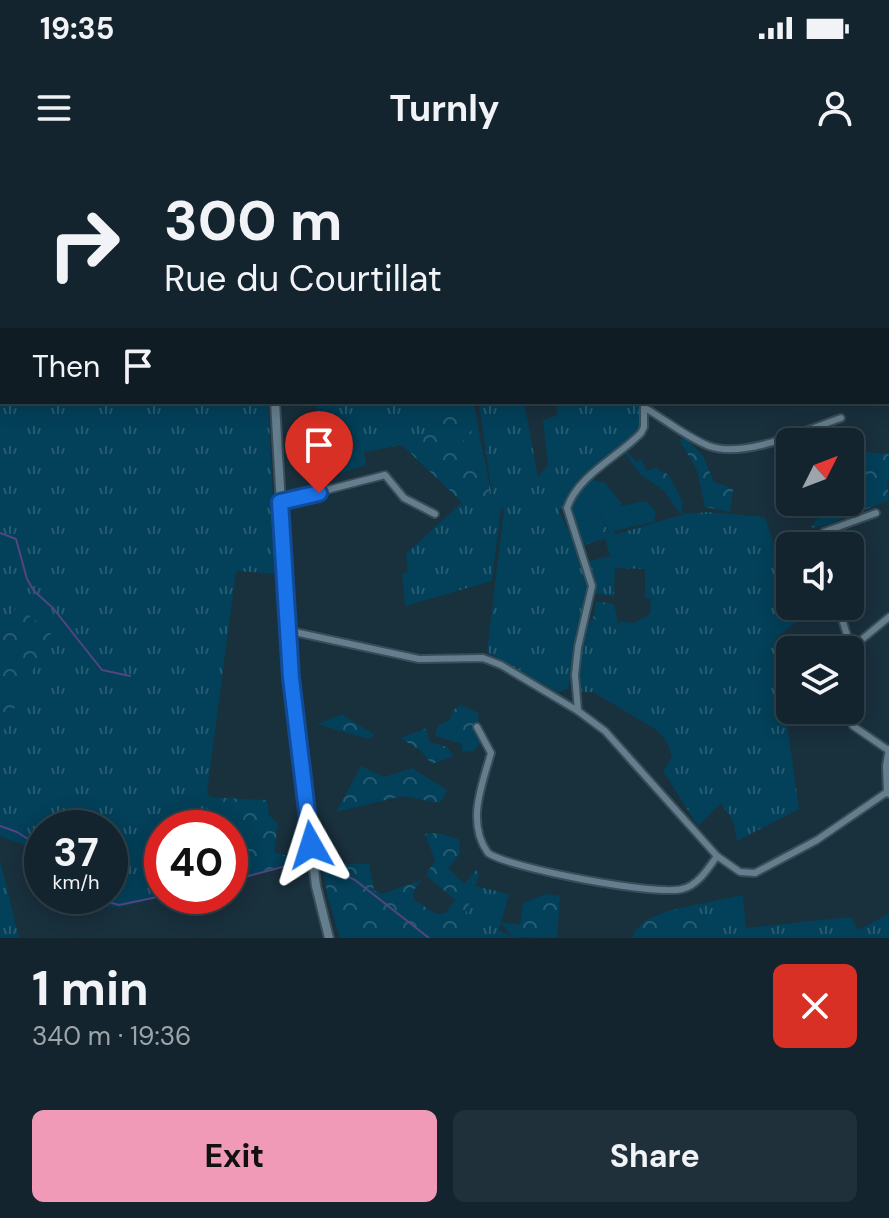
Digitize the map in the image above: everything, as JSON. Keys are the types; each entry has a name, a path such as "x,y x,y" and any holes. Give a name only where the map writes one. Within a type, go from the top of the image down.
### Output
{"street":[{"path":"275,404 291,678 316,886 329,938"},
{"path":"645,405 694,438 729,450 746,448 841,418"},
{"path":"578,711 575,675 591,579 567,508 572,496 587,480 641,433 645,405"},
{"path":"280,502 385,475 404,498 435,514"},
{"path":"824,532 876,513"},
{"path":"864,638 889,617"},
{"path":"290,631 419,659 483,658 501,665 578,711 615,742 717,856 740,872 755,873 817,840 888,793 888,749 852,724"},
{"path":"477,727 491,753 476,815 480,837 491,856 613,885 669,891 691,885 717,856"}],"green space":[{"path":"0,404 268,404 277,574 236,571 207,792 210,797 207,810 144,810 144,901 128,905 128,810 24,810 24,845 2,837"},
{"path":"316,404 473,404 493,502 479,404 524,404 538,477 548,465 543,420 557,415 557,404 641,404 641,428 579,484 559,511 577,547 589,585 568,689 558,692 487,652 504,509 501,508 492,581 405,606 402,574 408,572 406,554 462,502 402,445 364,452 366,465 325,478"},
{"path":"424,404 451,404 452,414 475,409 478,426 462,438 487,478 491,500 462,502 402,445 430,430"},
{"path":"686,438 703,456 714,482 733,489 730,512 705,507 697,470 679,439"},
{"path":"626,450 636,462 642,460 646,471 657,467 668,474 683,502 681,515 664,491 640,474 624,452"},
{"path":"864,453 889,454 889,500 864,510"},
{"path":"592,480 604,482 622,504 620,506 646,501 656,512 654,522 609,532 600,512 573,525 574,499 581,488"},
{"path":"600,512 608,532 614,530 616,535 581,546 573,525"},
{"path":"708,512 765,517 776,552 776,620 797,621 775,639 776,724 787,724 799,809 737,841 734,823 721,803 698,826 663,771 672,757 667,741 655,729 593,692 580,692 582,643 593,618 619,631 619,621 634,623 650,614 651,599 645,598 645,569 615,568 614,596 596,594 589,561 631,552 627,531 684,514"},
{"path":"820,516 849,516 829,524 811,528"},
{"path":"627,531 632,552 610,557 605,538"},
{"path":"596,601 614,604 620,631 593,618"},
{"path":"17,606 51,633 0,738 0,635"},
{"path":"461,705 478,713 480,744 473,752 462,751 462,744 435,736 438,725 450,720 453,710"},
{"path":"343,714 375,735 368,739 317,724"},
{"path":"427,728 429,742 447,747 454,756 432,764 420,750 400,738"},
{"path":"361,766 384,777 412,768 447,790 440,803 403,796 336,812"},
{"path":"210,797 267,800 269,815 278,824 274,852 303,860 248,875 248,810 207,810"},
{"path":"437,833 459,839 460,854 448,868 464,884 477,869 479,875 462,924 474,938 340,938 320,855 332,864 369,864 374,890 381,894 422,880 414,890 413,899 436,914 446,913 455,900 426,875 435,860 425,834"},
{"path":"0,860 19,938 0,938"},
{"path":"475,886 509,894 499,930 512,937 523,938 474,938 461,925"},
{"path":"546,894 560,896 557,938 512,937 501,922 520,925 523,903"},
{"path":"743,895 746,928 851,917 858,930 889,914 889,938 714,938 713,922 675,909"},
{"path":"675,909 713,922 714,938 632,938 644,922"}],"waterway":[{"path":"0,533 16,539 27,579 34,591 53,608 102,670 130,676"},
{"path":"0,826 24,836"},
{"path":"248,876 301,862"},
{"path":"330,868 355,880 429,938"},
{"path":"128,903 144,900"}],"route":[{"path":"311,845 291,678 280,502 319,493"}]}
